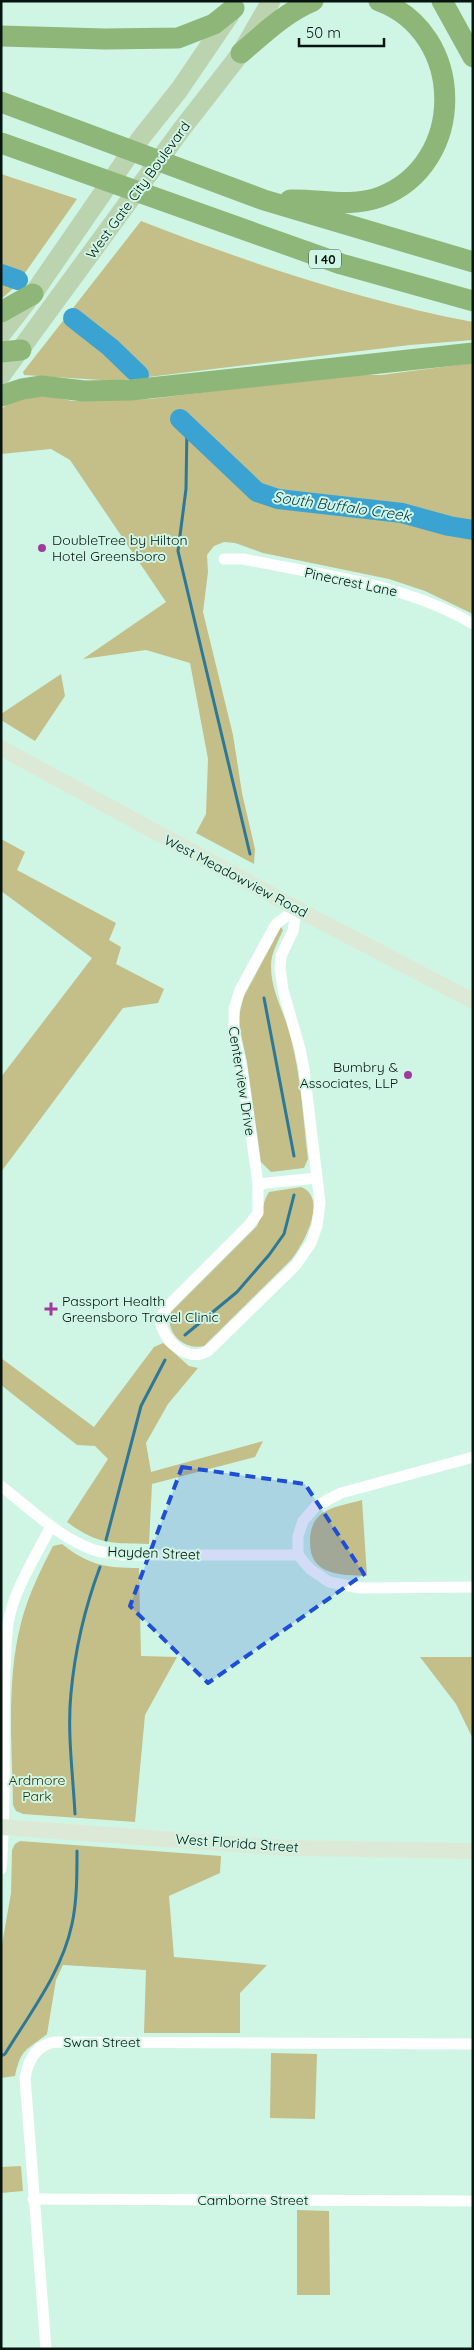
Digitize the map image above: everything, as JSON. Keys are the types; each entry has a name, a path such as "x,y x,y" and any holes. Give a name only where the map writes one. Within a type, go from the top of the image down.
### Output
{"highway":[{"path":"241,53 301,6 314,1"},
{"path":"264,200 305,199 335,204 380,197 412,178 436,146 443,124 447,101 444,80 436,56 417,27 388,4 379,1"},
{"path":"442,1 473,57"},
{"path":"1,36 178,38 214,24 237,5"},
{"path":"1,102 264,200 473,262"},
{"name":"I 40","path":"1,144 341,264 473,301"},
{"path":"1,312 32,294"},
{"path":"1,396 22,389 42,386 84,391 131,390 473,353"}],"main road":[{"name":"West Gate City Boulevard","path":"1,376 11,351 241,53 271,1"},
{"name":"West Gate City Boulevard","path":"1,335 32,294 140,139 179,90 237,5"}],"street":[{"name":"Pinecrest Lane","path":"224,558 243,559 412,595 448,609 473,624"},
{"name":"West Meadowview Road","path":"1,748 297,908 473,1000"},
{"name":"Centerview Drive","path":"297,908 293,931 281,956 280,968 283,990 300,1049 320,1203 319,1215 311,1242 303,1256 209,1350 199,1356 192,1356 166,1337 160,1318 169,1305 248,1226 258,1213 258,1184 242,1070 234,1032 234,1009 240,990 276,924 297,908"},
{"path":"258,1184 316,1178"},
{"path":"473,1457 342,1494 316,1506 303,1521 298,1536 298,1555 310,1569 329,1582 360,1588 473,1587"},
{"name":"Hayden Street","path":"1,1486 51,1526 75,1542 95,1550 121,1555 298,1555"},
{"path":"1,1869 3,1676 8,1621 18,1592 51,1526"},
{"name":"West Florida Street","path":"2,1827 287,1848 473,1851"},
{"name":"Swan Street","path":"46,2349 25,2078 32,2056 37,2050 49,2043 473,2044"},
{"name":"Camborne Street","path":"33,2199 473,2201"}],"highlighted area":[{"path":"182,1467 305,1484 364,1574 208,1683 130,1606"}],"green space":[{"path":"1,174 77,199 15,287 1,299"},
{"path":"141,221 263,266 305,279 388,303 473,322 473,340 410,345 116,381 24,375 23,372"},
{"path":"473,363 473,614 425,591 389,579 263,553 235,543 224,542 214,546 207,555 208,572 203,612 233,735 242,793 255,849 254,864 196,833 206,814 208,759 190,663 146,650 83,659 166,602 70,460 51,449 1,454 1,409 21,395 54,397 72,401 150,399 347,375 381,375"},
{"path":"61,674 65,696 35,741 1,720 1,714"},
{"path":"1,839 25,852 17,870 116,923 109,940 121,947 116,964 164,989 158,1003 123,1008 1,1172 1,1077 92,958 1,891"},
{"path":"281,927 283,930 272,957 273,984 294,1050 308,1159 304,1168 271,1172 261,1162 247,1062 238,1021 243,998"},
{"path":"301,1187 309,1193 313,1201 313,1211 307,1233 291,1260 204,1346 189,1346 183,1343 173,1333 170,1326 171,1312 257,1226 269,1192"},
{"path":"163,1343 189,1366 198,1368 168,1404 146,1443 151,1472 263,1441 255,1457 152,1484 149,1544 115,1543 97,1539 78,1530 67,1522 108,1459 95,1446 77,1445 1,1385 1,1358 94,1427 154,1347"},
{"path":"362,1500 367,1576 337,1574 328,1571 315,1561 311,1553 310,1534 312,1528 323,1513"},
{"name":"Ardmore Park","path":"62,1544 80,1557 98,1564 139,1568 141,1656 177,1657 145,1715 135,1822 23,1814 16,1811 13,1805 11,1714 16,1645 24,1613 39,1574 53,1546"},
{"path":"420,1657 473,1657 473,1739 456,1704"},
{"path":"20,1841 221,1856 220,1873 169,1896 174,1957 267,1965 240,1993 240,2033 144,2033 146,1970 63,1965 56,1980 47,2034 25,2051 15,2076 1,2078 1,1950 11,1893 12,1850 15,1844"},
{"path":"271,2053 317,2054 315,2119 270,2118"},
{"path":"21,2166 23,2191 1,2193 1,2167"},
{"path":"297,2210 329,2211 330,2295 297,2295"}],"waterway":[{"name":"South Buffalo Creek","path":"1,274 18,280"},
{"name":"South Buffalo Creek","path":"73,318 110,347 139,375"},
{"name":"South Buffalo Creek","path":"180,419 257,492 278,499 402,513 449,526 473,530"},
{"path":"187,425 186,489 178,551 250,854"},
{"path":"264,998 294,1156"},
{"path":"185,1335 237,1292 269,1255 284,1234 294,1195"},
{"path":"106,1540 141,1406 165,1360"},
{"path":"75,1814 70,1738 71,1693 81,1629 100,1567"},
{"path":"1,2056 5,2054 44,1992 61,1959 72,1924 75,1906 77,1851"}],"place":[{"name":"DoubleTree by Hilton Hotel Greensboro","path":"42,548"},
{"name":"Bumbry & Associates, LLP","path":"408,1075"},
{"name":"Passport Health Greensboro Travel Clinic","path":"51,1309"}]}
